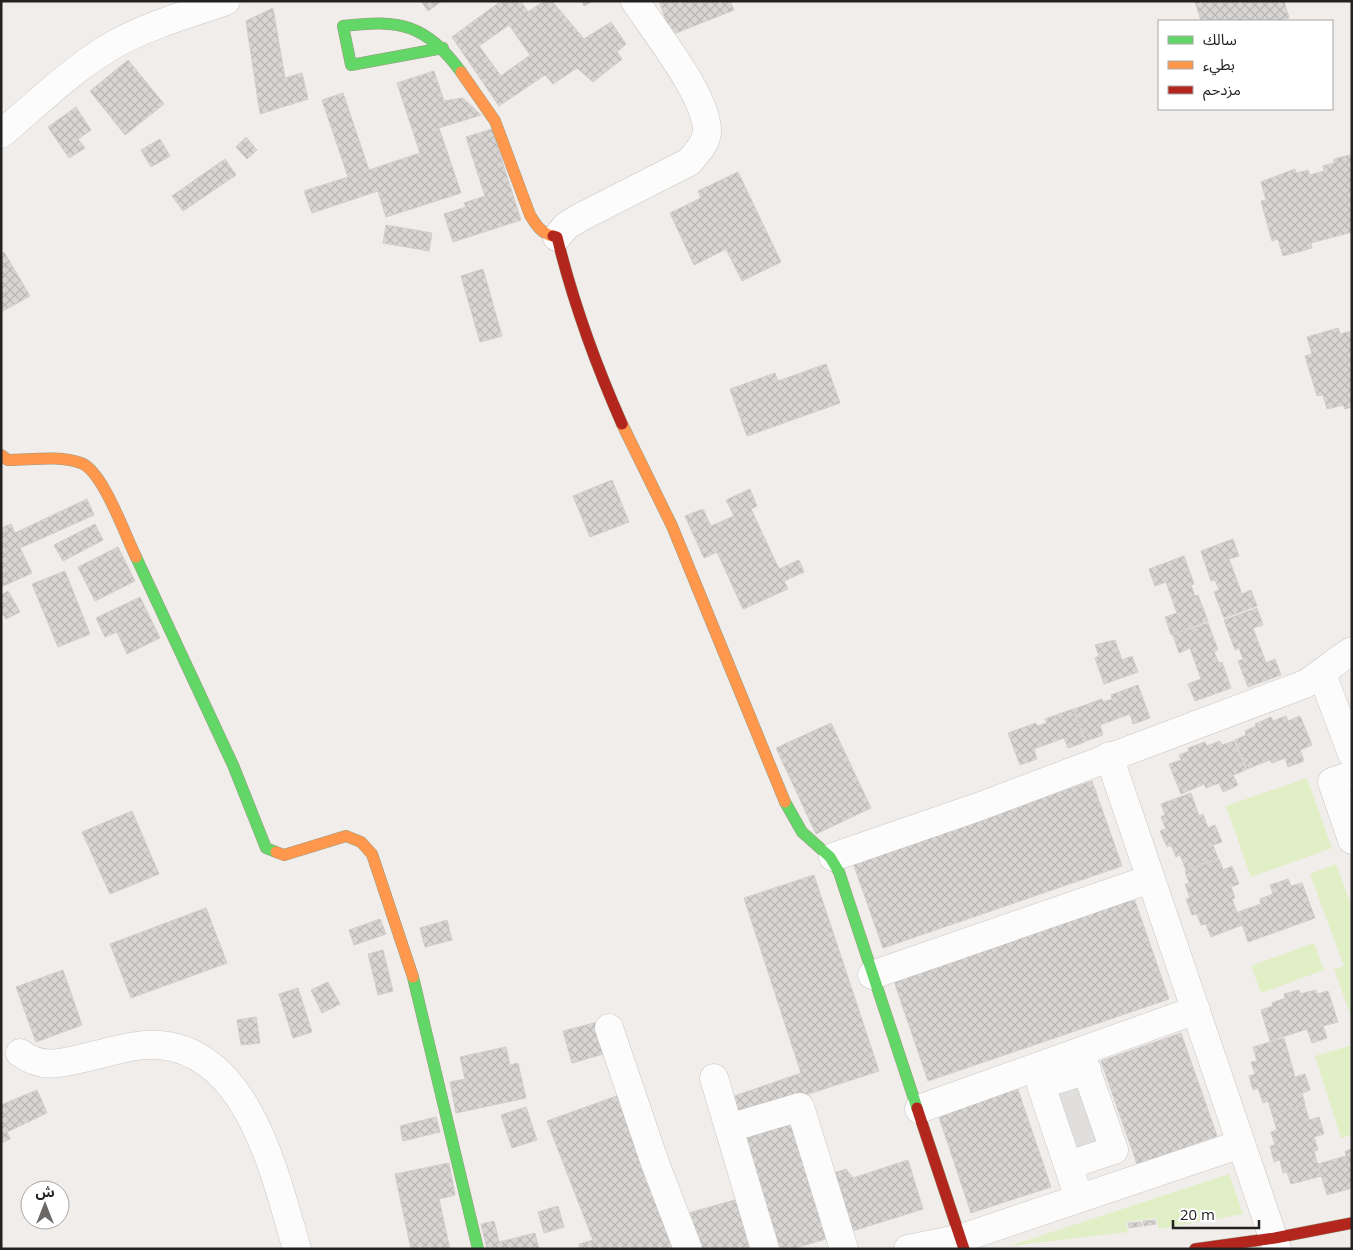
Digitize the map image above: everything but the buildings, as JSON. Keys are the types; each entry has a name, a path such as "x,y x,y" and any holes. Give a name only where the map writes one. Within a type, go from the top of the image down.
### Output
{"street":[{"path":"1,134 65,78 115,44 141,32 226,1"},
{"path":"556,238 566,226 581,216 689,162 700,149 707,134 705,116 693,88 635,1"},
{"path":"443,48 351,65 343,26 392,21 415,27 443,48 498,126 528,212 545,234 556,238"},
{"path":"556,238 571,293 599,373 634,452 672,526 786,804 797,826 810,841 833,857 963,1244"},
{"path":"1,455 8,460 66,460 79,462 90,468 104,490 233,766 266,848 284,855 346,836 356,838 366,844 381,875 418,992 478,1249"},
{"path":"833,857 978,807 1109,756 1306,684 1322,674 1335,661 1352,651"},
{"path":"1322,674 1352,754"},
{"path":"1109,756 1276,1243"},
{"path":"1352,775 1332,782 1352,840"},
{"path":"872,975 1150,879"},
{"path":"1080,1198 1041,1085 1083,1060 1196,1010"},
{"path":"609,1028 655,1164 688,1249"},
{"path":"20,1052 33,1062 50,1064 141,1045 175,1048 198,1056 212,1067 238,1096 256,1127 271,1163 297,1249"},
{"path":"919,1109 1083,1060"},
{"path":"1069,1165 1114,1150 1083,1060"},
{"path":"714,1078 765,1249"},
{"path":"729,1128 800,1107 844,1249"},
{"path":"908,1249 963,1244 1080,1198 1241,1144"},
{"path":"1195,1249 1276,1243 1352,1222"}],"green space":[{"path":"1307,778 1332,848 1251,877 1226,806"},
{"path":"1336,864 1352,907 1352,1019 1334,969 1344,966 1310,874"},
{"path":"1314,943 1324,970 1261,993 1251,966"},
{"path":"1352,1045 1352,1135 1341,1138 1315,1056"},
{"path":"1229,1174 1243,1214 1159,1229 1156,1218 1126,1222 1128,1232 1009,1246"}],"shaded area":[{"path":"1092,1062 1126,1157 1063,1176 1031,1082"}],"traffic: fast":[{"path":"443,48 351,65 343,26 381,23 410,28 436,44 448,56 461,72"},
{"path":"136,557 233,765 266,848 276,852"},
{"path":"785,802 802,832 830,857 839,872 917,1108"},
{"path":"413,977 478,1249"}],"traffic: slow":[{"path":"461,72 495,121 530,215 542,231 553,236"},
{"path":"622,424 672,526 785,802"},
{"path":"1,455 8,460 63,459 81,463 89,468 113,505 136,557"},
{"path":"276,852 284,855 346,836 361,842 372,854 413,977"}],"traffic: jam":[{"path":"553,236 557,237 585,332 622,424"},
{"path":"917,1108 964,1249"},
{"path":"1195,1249 1275,1238 1352,1223"}]}
